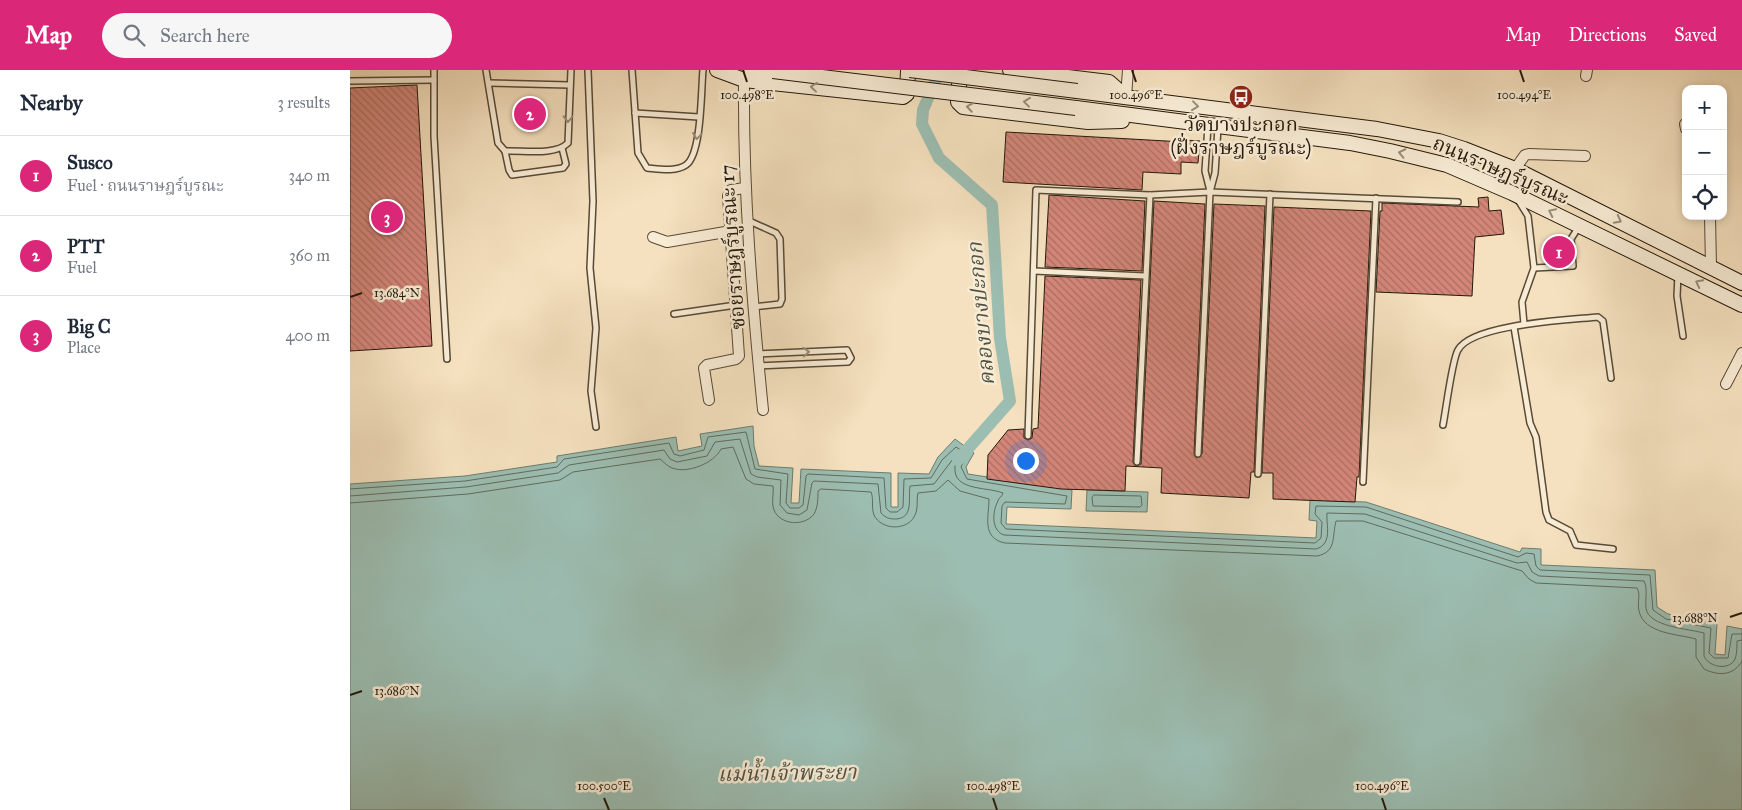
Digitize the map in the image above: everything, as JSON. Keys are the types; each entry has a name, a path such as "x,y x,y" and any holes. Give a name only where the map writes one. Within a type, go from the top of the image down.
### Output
{"main road":[{"path":"717,70 903,96 907,94 909,70"},
{"name":"ถนนราษฎร์บูรณะ","path":"909,70 1393,132 1464,149 1515,169 1742,283"},
{"path":"960,70 958,102 963,107 1088,122 1158,119"},
{"path":"1010,70 1109,82 1126,97"},
{"name":"ถนนราษฎร์บูรณะ","path":"748,75 773,71 1350,143 1418,156 1475,176 1512,193 1678,272 1742,305"}],"street":[{"path":"1126,97 1128,70"},
{"name":"ซอยราษฎร์บูรณะ 17","path":"748,75 745,188 753,306 763,410"},
{"path":"1515,169 1525,155 1529,154 1585,156"},
{"path":"709,400 704,368 707,365 736,359 739,356 737,305 728,196 731,190 745,188"},
{"path":"1710,220 1711,267"},
{"path":"654,238 667,242 731,231"},
{"path":"1726,384 1742,353"}],"lane":[{"path":"434,70 434,136 447,359"},
{"path":"486,70 498,143 505,151 508,170 512,175 563,168 566,164 562,148"},
{"path":"505,151 562,148 568,143 570,70"},
{"path":"588,70 593,201 590,268 596,328 590,391 596,427"},
{"path":"632,70 638,153 647,168 672,169 685,166 691,160 697,142 703,70"},
{"path":"350,81 434,80"},
{"path":"489,83 569,85"},
{"path":"635,113 699,117"},
{"path":"1198,454 1210,192 1215,173 1213,127"},
{"path":"1210,192 1205,172 1213,127"},
{"path":"1028,436 1036,190 1150,195 1210,192 1458,202"},
{"path":"1512,193 1528,216 1534,268 1522,302 1524,324"},
{"path":"1258,474 1270,194"},
{"path":"1137,462 1150,195"},
{"path":"1363,482 1376,198"},
{"path":"747,219 776,233 780,238 782,299 780,304 753,306"},
{"path":"1534,268 1573,266 1571,239 1580,225"},
{"path":"1034,272 1145,276"},
{"path":"1678,272 1676,296 1683,336"},
{"path":"674,314 737,305"},
{"path":"1443,425 1457,350 1472,336 1524,324 1598,317 1603,321 1611,378"},
{"path":"1514,327 1530,423 1536,437 1546,512 1549,520 1570,531 1576,545 1613,549"},
{"path":"758,354 847,350 851,358 848,362 759,366"}],"water":[{"name":"แม่น้ำเจ้าพระยา","path":"753,426 754,446 759,466 793,468 791,503 799,503 801,469 891,473 891,507 898,507 898,473 929,474 938,457 955,439 974,453 966,467 968,474 1072,490 1071,509 1007,507 1006,524 1316,538 1317,521 1309,520 1310,500 1366,502 1520,552 1522,548 1541,549 1541,565 1655,570 1657,607 1668,614 1717,624 1715,654 1725,655 1727,626 1742,629 1742,810 350,810 350,484 465,476 557,462 557,456 676,437 678,451 702,446 700,434"},
{"path":"1087,490 1148,492 1147,512 1086,511"}],"building":[{"path":"417,85 432,346 350,351 350,88"},
{"path":"1006,132 1184,142 1184,140 1200,141 1198,163 1181,162 1181,174 1143,172 1142,190 1003,182"},
{"path":"1049,195 1145,201 1142,271 1045,267"},
{"path":"1488,197 1489,211 1501,210 1504,234 1475,237 1472,296 1376,292 1382,203 1479,207 1478,198"},
{"path":"1154,201 1205,204 1194,454 1197,458 1202,454 1214,204 1265,206 1254,472 1251,472 1249,498 1161,493 1162,468 1126,466 1125,491 1061,489 987,479 988,455 1008,430 1024,429 1024,438 1028,440 1032,438 1033,429 1038,428 1045,276 1141,280 1133,462 1136,466 1141,464"},
{"path":"1274,207 1371,211 1359,477 1357,477 1355,502 1273,499 1273,473 1262,473"}],"waterway":[{"name":"คลองบางปะกอก","path":"940,70 923,110 922,124 939,158 992,205 1000,338 1010,401 958,460"}],"place":[{"name":"วัดบางปะกอก (ฝั่งราษฎร์บูรณะ)","path":"1241,97"},
{"name":"PTT","path":"530,114"},
{"name":"Big C","path":"387,217"},
{"name":"Susco","path":"1559,252"}]}
